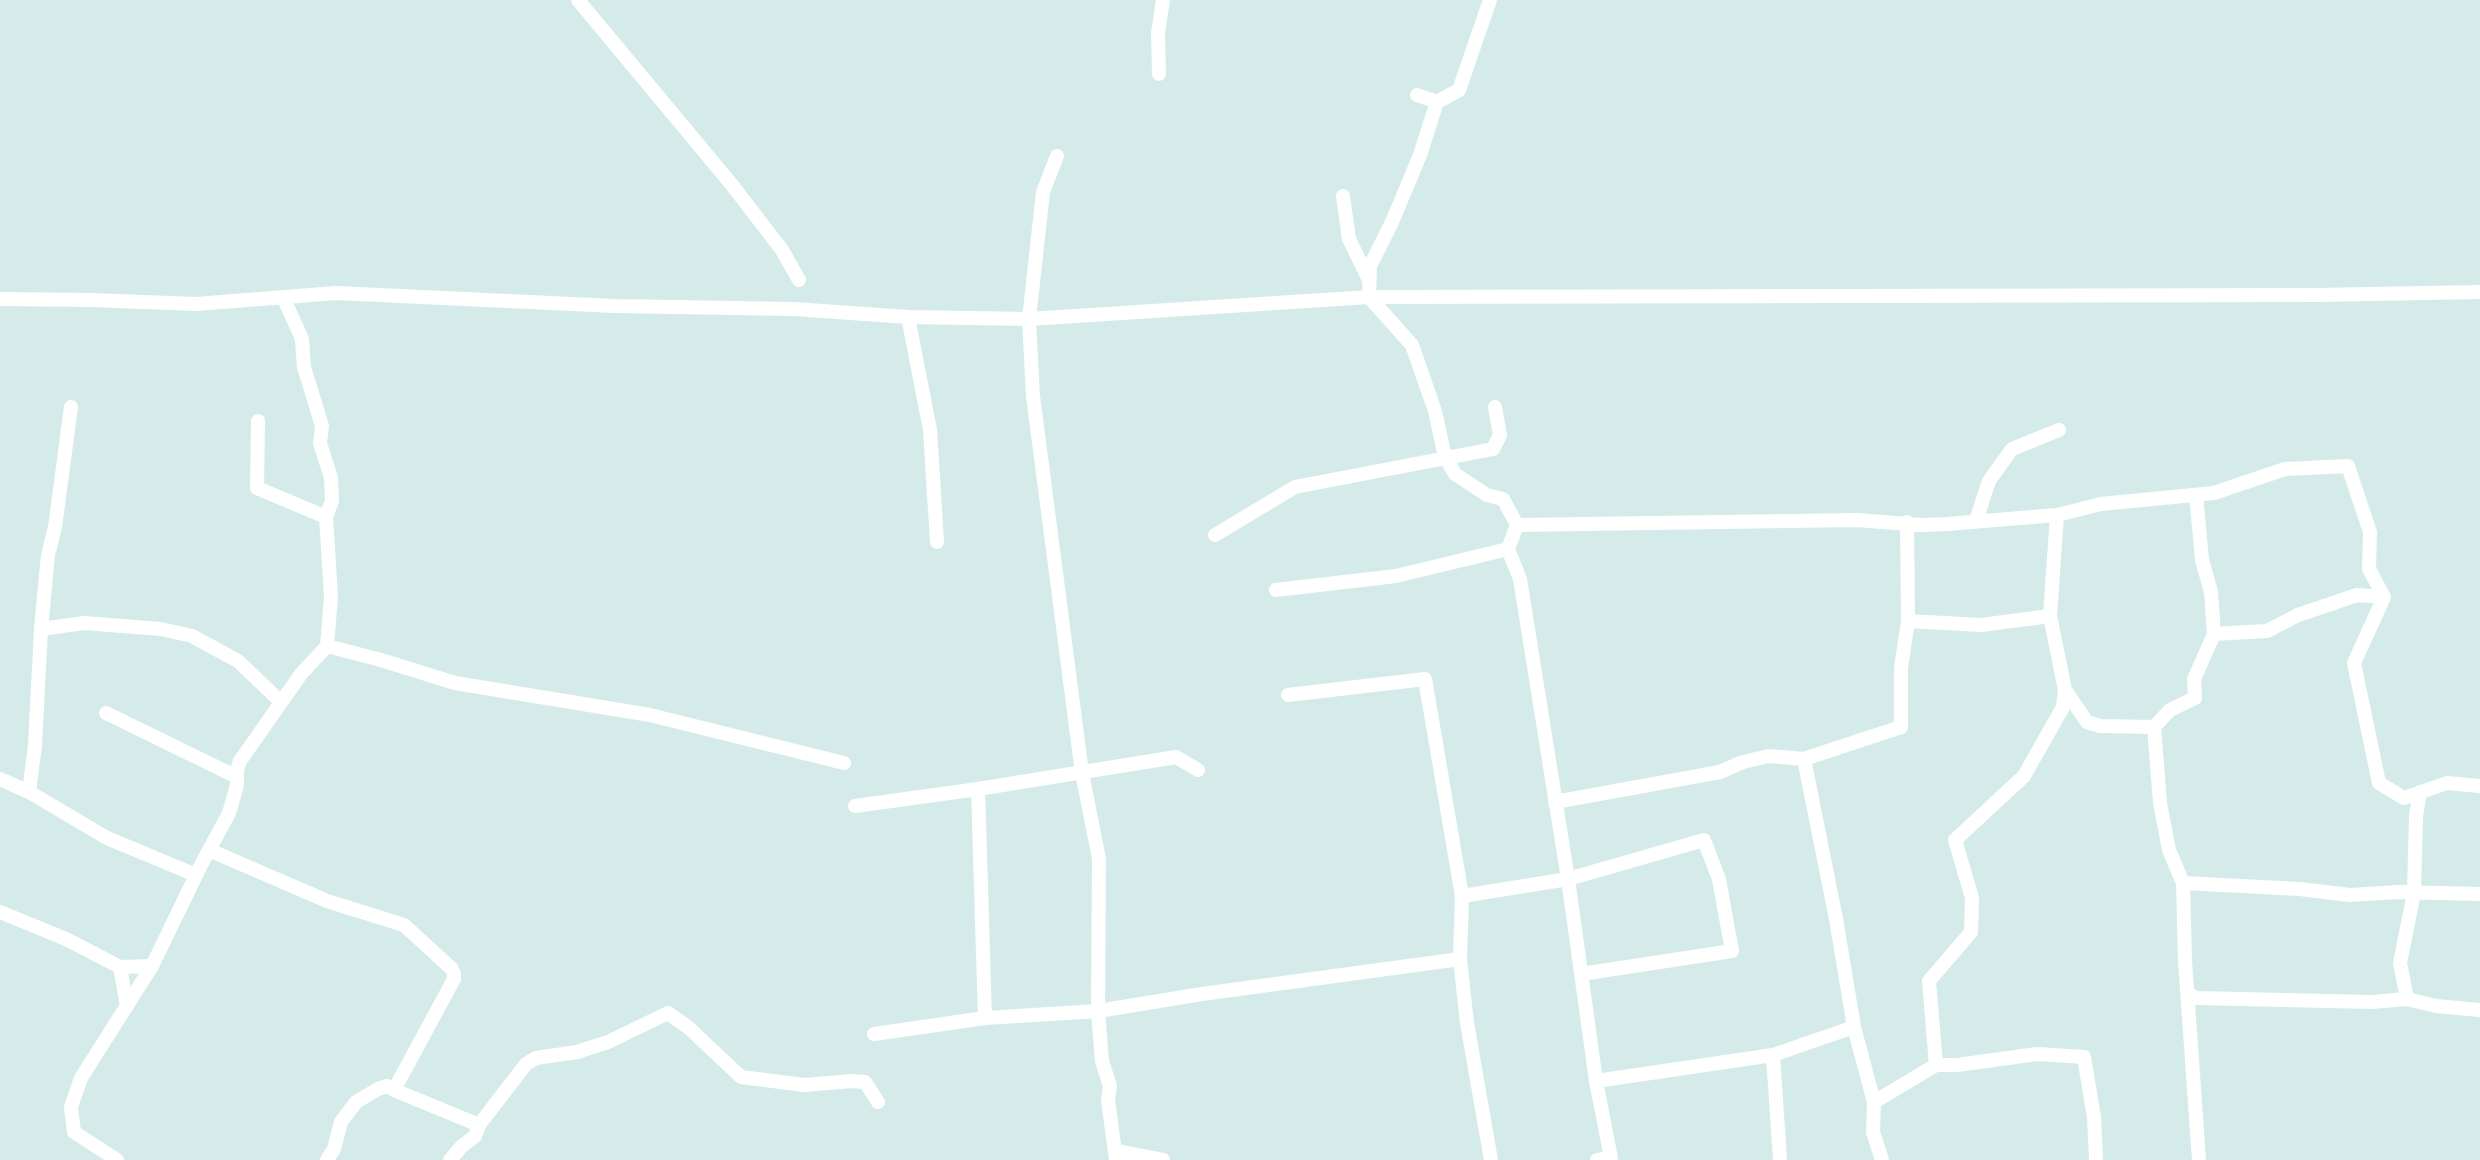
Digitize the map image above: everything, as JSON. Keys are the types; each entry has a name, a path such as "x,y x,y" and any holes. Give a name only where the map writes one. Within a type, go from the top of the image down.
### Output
{"street":[{"path":"578,0 732,185 782,250 799,280"},
{"path":"1159,74 1158,33 1162,0"},
{"path":"1490,0 1459,90 1437,102 1420,155 1392,222 1370,266 1368,297 1412,345 1435,411 1445,457 1455,474 1487,495 1503,499 1517,525 1508,549 1520,579 1568,879 1596,1081 1611,1158 1597,1160"},
{"path":"1416,95 1437,102"},
{"path":"1057,156 1043,192 1029,319 1033,396 1082,773 1099,859 1098,1012 1102,1061 1110,1086 1108,1100 1116,1156 1163,1160"},
{"path":"1343,196 1349,239 1369,280"},
{"path":"0,300 91,300 196,304 284,299 336,293 615,306 794,309 908,317 1029,319 1368,297 2317,295 2480,292"},
{"path":"117,1160 102,1156 74,1132 71,1107 81,1078 152,966 196,875 229,813 237,785 240,761 280,702 301,674 326,646 331,597 326,517 332,501 332,485 320,443 322,426 304,367 302,339 284,299"},
{"path":"908,317 930,430 937,542"},
{"path":"29,792 35,745 41,629 48,555 55,526 71,407"},
{"path":"1216,535 1295,487 1445,457 1493,450 1500,435 1495,407"},
{"path":"258,421 258,488 326,517"},
{"path":"1976,521 1989,482 2012,449 2059,430"},
{"path":"1517,525 1857,520 1907,522 1921,525 2057,515 2100,504 2214,493 2285,470 2348,466 2370,532 2369,569 2384,597"},
{"path":"2196,495 2202,560 2211,592 2214,634 2194,679 2195,698 2170,710 2154,727 2160,803 2169,850 2184,883 2188,994 2199,1160"},
{"path":"1936,1065 1929,981 1971,932 1972,898 1956,840 2024,776 2063,707 2065,690 2050,616 2057,515"},
{"path":"1555,802 1720,772 1743,762 1769,756 1804,759 1901,727 1901,668 1908,621 1907,522"},
{"path":"1276,590 1396,576 1508,549"},
{"path":"2214,634 2267,632 2298,615 2357,595 2384,597"},
{"path":"2384,597 2354,663 2379,783 2404,798 2447,783 2480,786"},
{"path":"1908,621 1981,625 2050,616"},
{"path":"41,629 84,623 161,629 192,636 238,661 280,702"},
{"path":"326,646 381,660 455,683 650,715 844,763"},
{"path":"1288,695 1425,680 1462,896 1460,959 1467,1023 1490,1160"},
{"path":"2065,690 2087,722 2100,726 2154,727"},
{"path":"106,713 237,777"},
{"path":"855,806 978,789 1176,757 1198,770"},
{"path":"1804,759 1834,910 1854,1027 1874,1102 1873,1132 1882,1160"},
{"path":"0,778 29,792 107,838 196,875"},
{"path":"978,789 985,1018"},
{"path":"2407,1000 2400,964 2414,893 2416,816 2420,792"},
{"path":"1462,896 1568,879 1704,840 1719,879 1732,951 1580,974"},
{"path":"209,850 327,901 404,925 452,969 454,979 394,1090"},
{"path":"2184,883 2300,889 2350,895 2414,893 2480,894"},
{"path":"0,912 66,939 120,967 152,966"},
{"path":"874,1034 985,1018 1098,1012 1202,994 1460,959"},
{"path":"120,967 128,1006"},
{"path":"2188,994 2196,998 2372,1002 2407,1000 2480,1010"},
{"path":"450,1160 460,1147 475,1136 479,1125 526,1064 536,1058 577,1052 608,1042 668,1013 690,1028 741,1076 805,1085 851,1081 865,1082 878,1102"},
{"path":"1596,1081 1773,1055 1854,1027"},
{"path":"1874,1102 1936,1065 1957,1065 2037,1054 2084,1057 2094,1116 2096,1160"},
{"path":"1773,1055 1780,1160"},
{"path":"327,1160 334,1148 341,1122 356,1102 387,1086 479,1125"}]}
